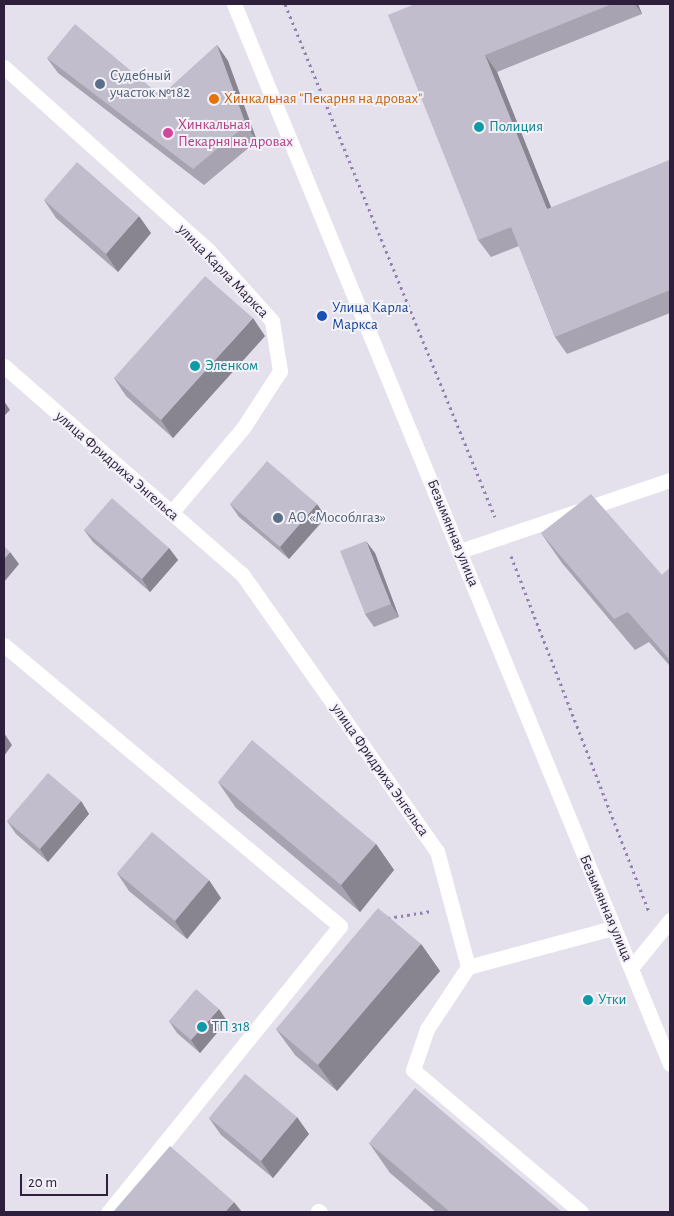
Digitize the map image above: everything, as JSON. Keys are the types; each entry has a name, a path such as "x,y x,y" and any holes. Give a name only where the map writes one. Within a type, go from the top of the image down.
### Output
{"street":[{"name":"Безымянная улица","path":"234,4 670,1064"},
{"name":"улица Карла Маркса","path":"4,67 209,251 272,321 280,370 243,428 171,513"},
{"name":"улица Фридриха Энгельса","path":"4,366 242,574 437,851 468,967"},
{"path":"460,551 670,480"},
{"path":"4,645 340,926 108,1212"},
{"path":"631,968 670,920"},
{"path":"581,1212 413,1070 427,1029 468,967 613,928"}],"path":[{"path":"285,4 503,537 658,935"},
{"path":"377,920 452,907"}],"building":[{"name":"Полиция","path":"415,4 612,4 485,55 547,209 670,160 670,290 555,337 511,227 478,240 388,15"},
{"path":"75,24 161,96 217,45 246,125 193,169 47,58"},
{"path":"77,162 139,216 106,254 44,200"},
{"name":"Эленком","path":"205,276 253,318 161,420 114,378"},
{"path":"267,461 317,504 280,547 230,504"},
{"path":"591,494 662,575 670,568 670,660 628,612 614,619 541,533"},
{"path":"112,498 169,548 142,579 84,530"},
{"path":"366,541 391,604 365,614 340,551"},
{"path":"4,546 10,552 4,559"},
{"path":"252,740 376,844 341,885 218,782"},
{"path":"48,773 81,801 40,849 7,821"},
{"path":"152,832 209,880 175,921 117,873"},
{"path":"378,908 421,944 318,1065 276,1029"},
{"path":"196,989 219,1009 191,1040 169,1021"},
{"path":"245,1074 297,1117 261,1161 209,1118"},
{"path":"415,1088 562,1212 450,1212 369,1143"},
{"path":"170,1146 234,1202 225,1212 113,1212"}],"place":[{"name":"Судебный участок №182","path":"100,84"},
{"name":"Хинкальная \"Пекарня на дровах\"","path":"214,99"},
{"name":"Полиция","path":"479,127"},
{"name":"Хинкальная Пекарня на дровах","path":"168,133"},
{"name":"Улица Карла Маркса","path":"322,316"},
{"name":"Эленком","path":"195,366"},
{"name":"АО «Мособлгаз»","path":"278,518"},
{"name":"Утки","path":"588,1000"},
{"name":"ТП 318","path":"202,1027"}]}
